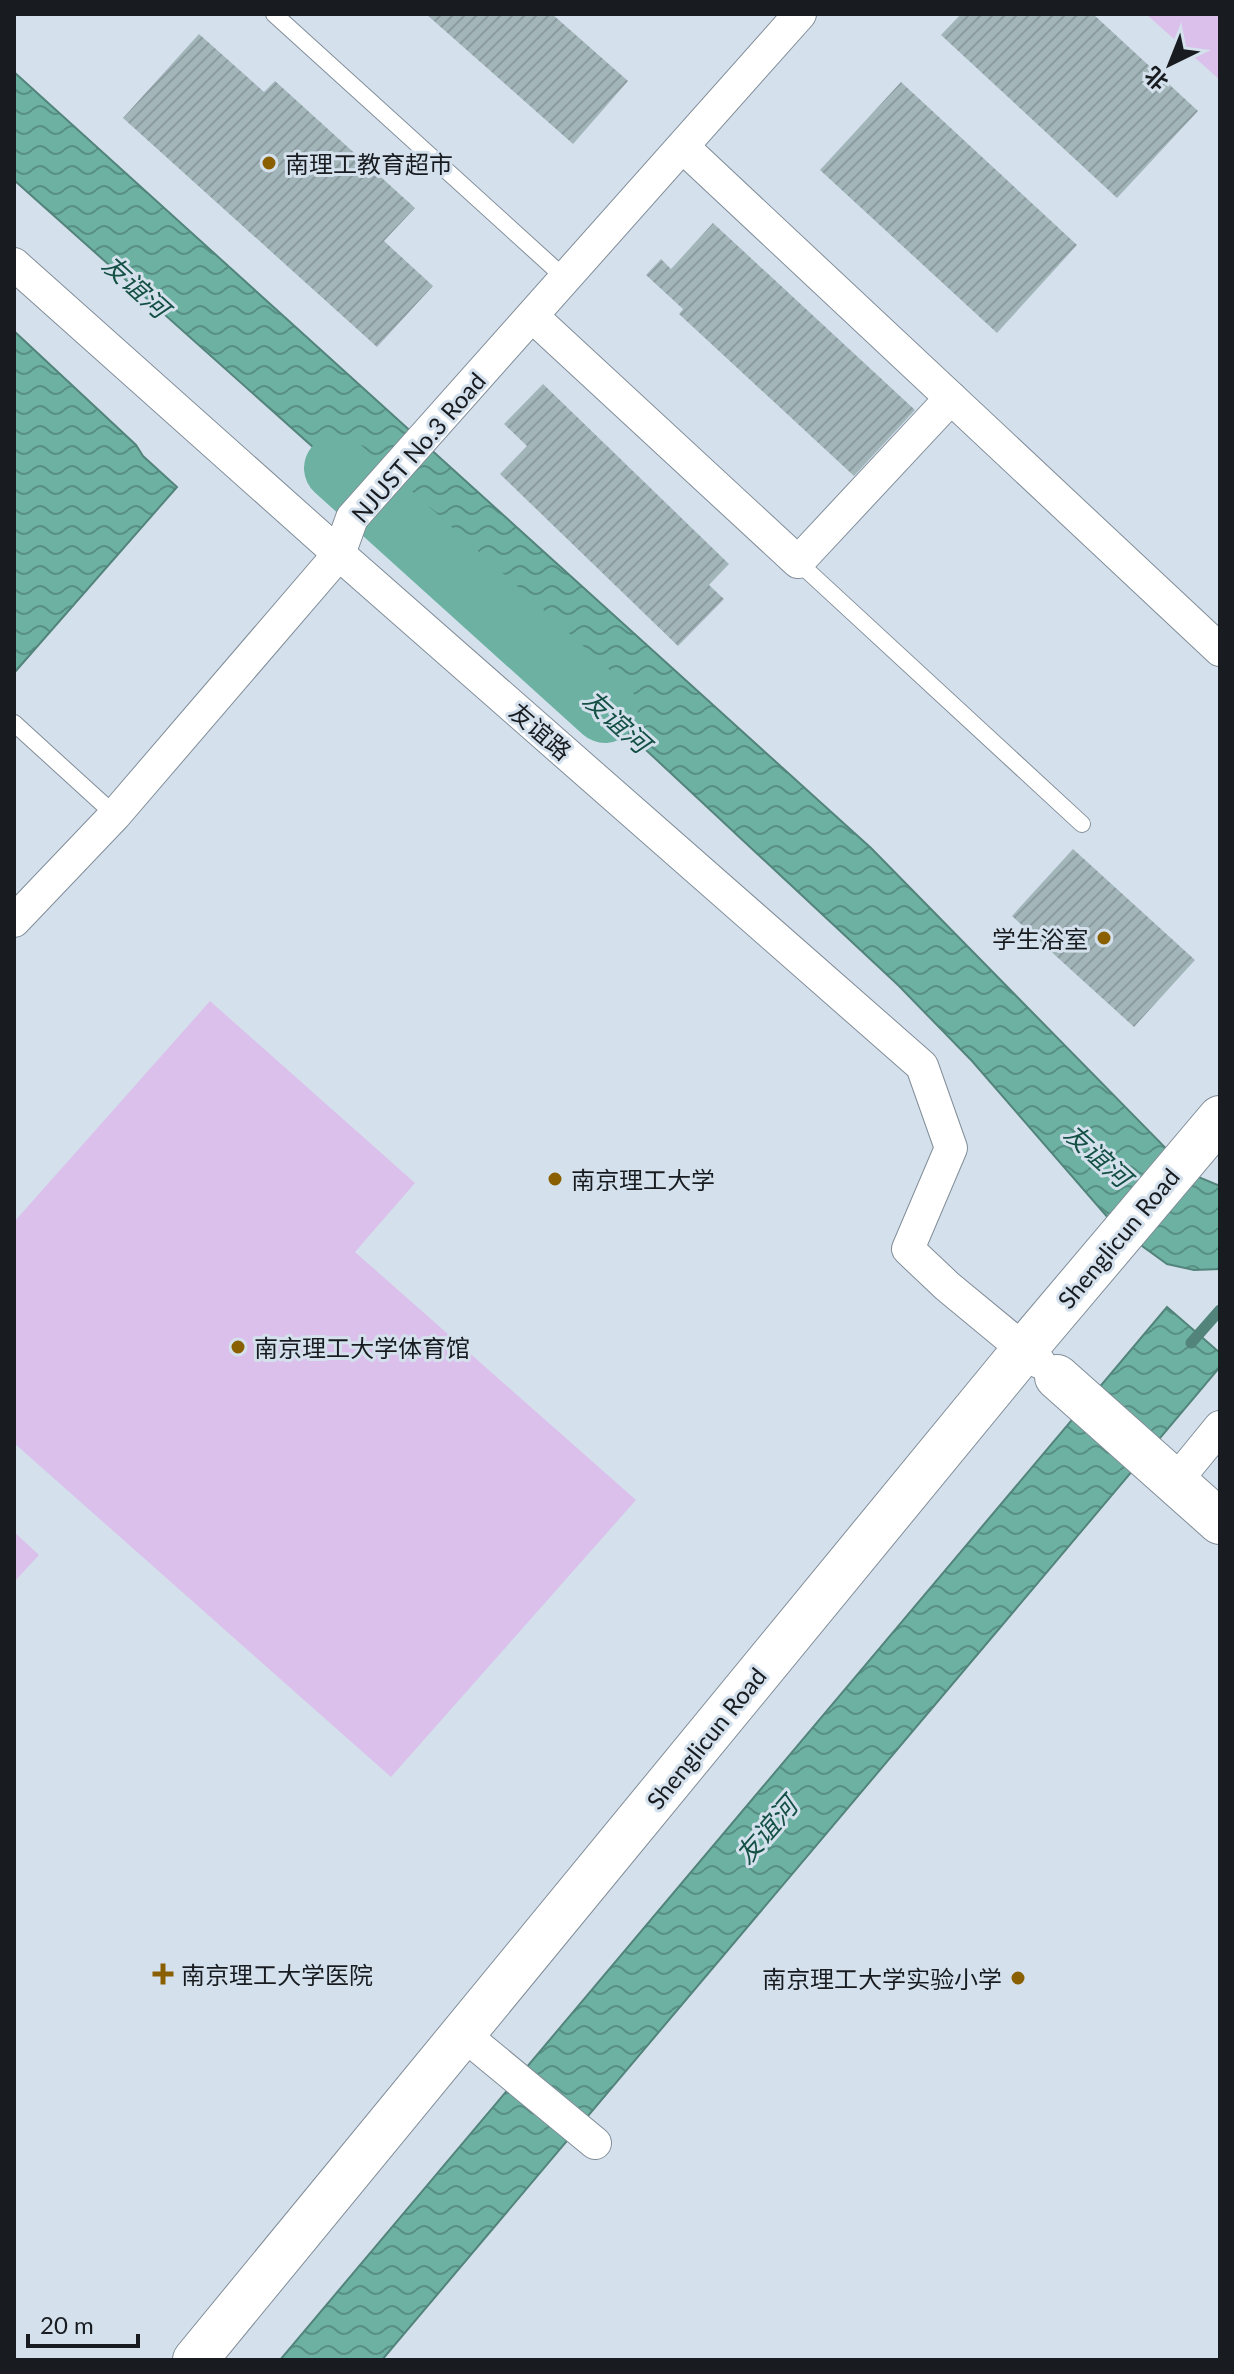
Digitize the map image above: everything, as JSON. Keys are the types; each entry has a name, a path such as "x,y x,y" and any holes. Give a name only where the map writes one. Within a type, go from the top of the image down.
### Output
{"street":[{"name":"NJUST No.3 Road","path":"14,921 115,815 339,554 352,518 800,14"},
{"path":"683,147 1220,650"},
{"name":"友谊路","path":"14,264 922,1066 951,1148 908,1249 947,1286 1040,1363"},
{"path":"532,316 798,562 951,398"},
{"name":"Shenglicun Road","path":"195,2360 463,2034 1040,1363 1061,1305 1220,1118"},
{"path":"1040,1363 1220,1522"},
{"path":"1175,1482 1220,1427"},
{"path":"463,2034 595,2143"}],"lane":[{"path":"274,14 566,279"},
{"path":"798,562 1082,824"},
{"path":"14,723 115,815"}],"shaded area":[{"path":"1146,14 1220,14 1220,80"},
{"name":"南京理工大学体育馆","path":"210,1001 415,1183 355,1252 636,1500 391,1777 14,1443 14,1222"},
{"path":"14,1532 39,1555 14,1582"}],"water":[{"path":"14,72 871,848 1191,1174 1220,1186 1220,1269 1194,1270 1167,1264 1116,1227 972,1061 898,985 512,625 14,180"},
{"path":"14,331 177,487 14,673"},
{"path":"1167,1307 1220,1353 1220,1367 382,2360 280,2360"}],"building":[{"path":"426,14 552,14 628,81 573,144"},
{"path":"961,14 1093,14 1198,111 1117,198 941,35"},
{"name":"南理工教育超市","path":"199,34 264,92 275,81 415,208 384,241 433,286 377,347 123,118"},
{"path":"901,82 1077,245 997,333 820,170"},
{"path":"713,223 915,410 854,476 679,314 683,309 646,275 661,259 671,269"},
{"path":"543,384 729,564 709,585 724,599 678,646 500,474 527,446 504,424"},
{"name":"学生浴室","path":"1073,849 1195,960 1134,1027 1012,916"}],"waterway":[{"name":"友谊河","path":"337,468 605,710"},
{"name":"友谊河","path":"1191,1343 1220,1310"}],"place":[{"name":"南理工教育超市","path":"269,163"},
{"name":"学生浴室","path":"1104,938"},
{"name":"南京理工大学","path":"555,1179"},
{"name":"南京理工大学体育馆","path":"238,1347"},
{"name":"南京理工大学医院","path":"163,1974"},
{"name":"南京理工大学实验小学","path":"1018,1978"}]}
